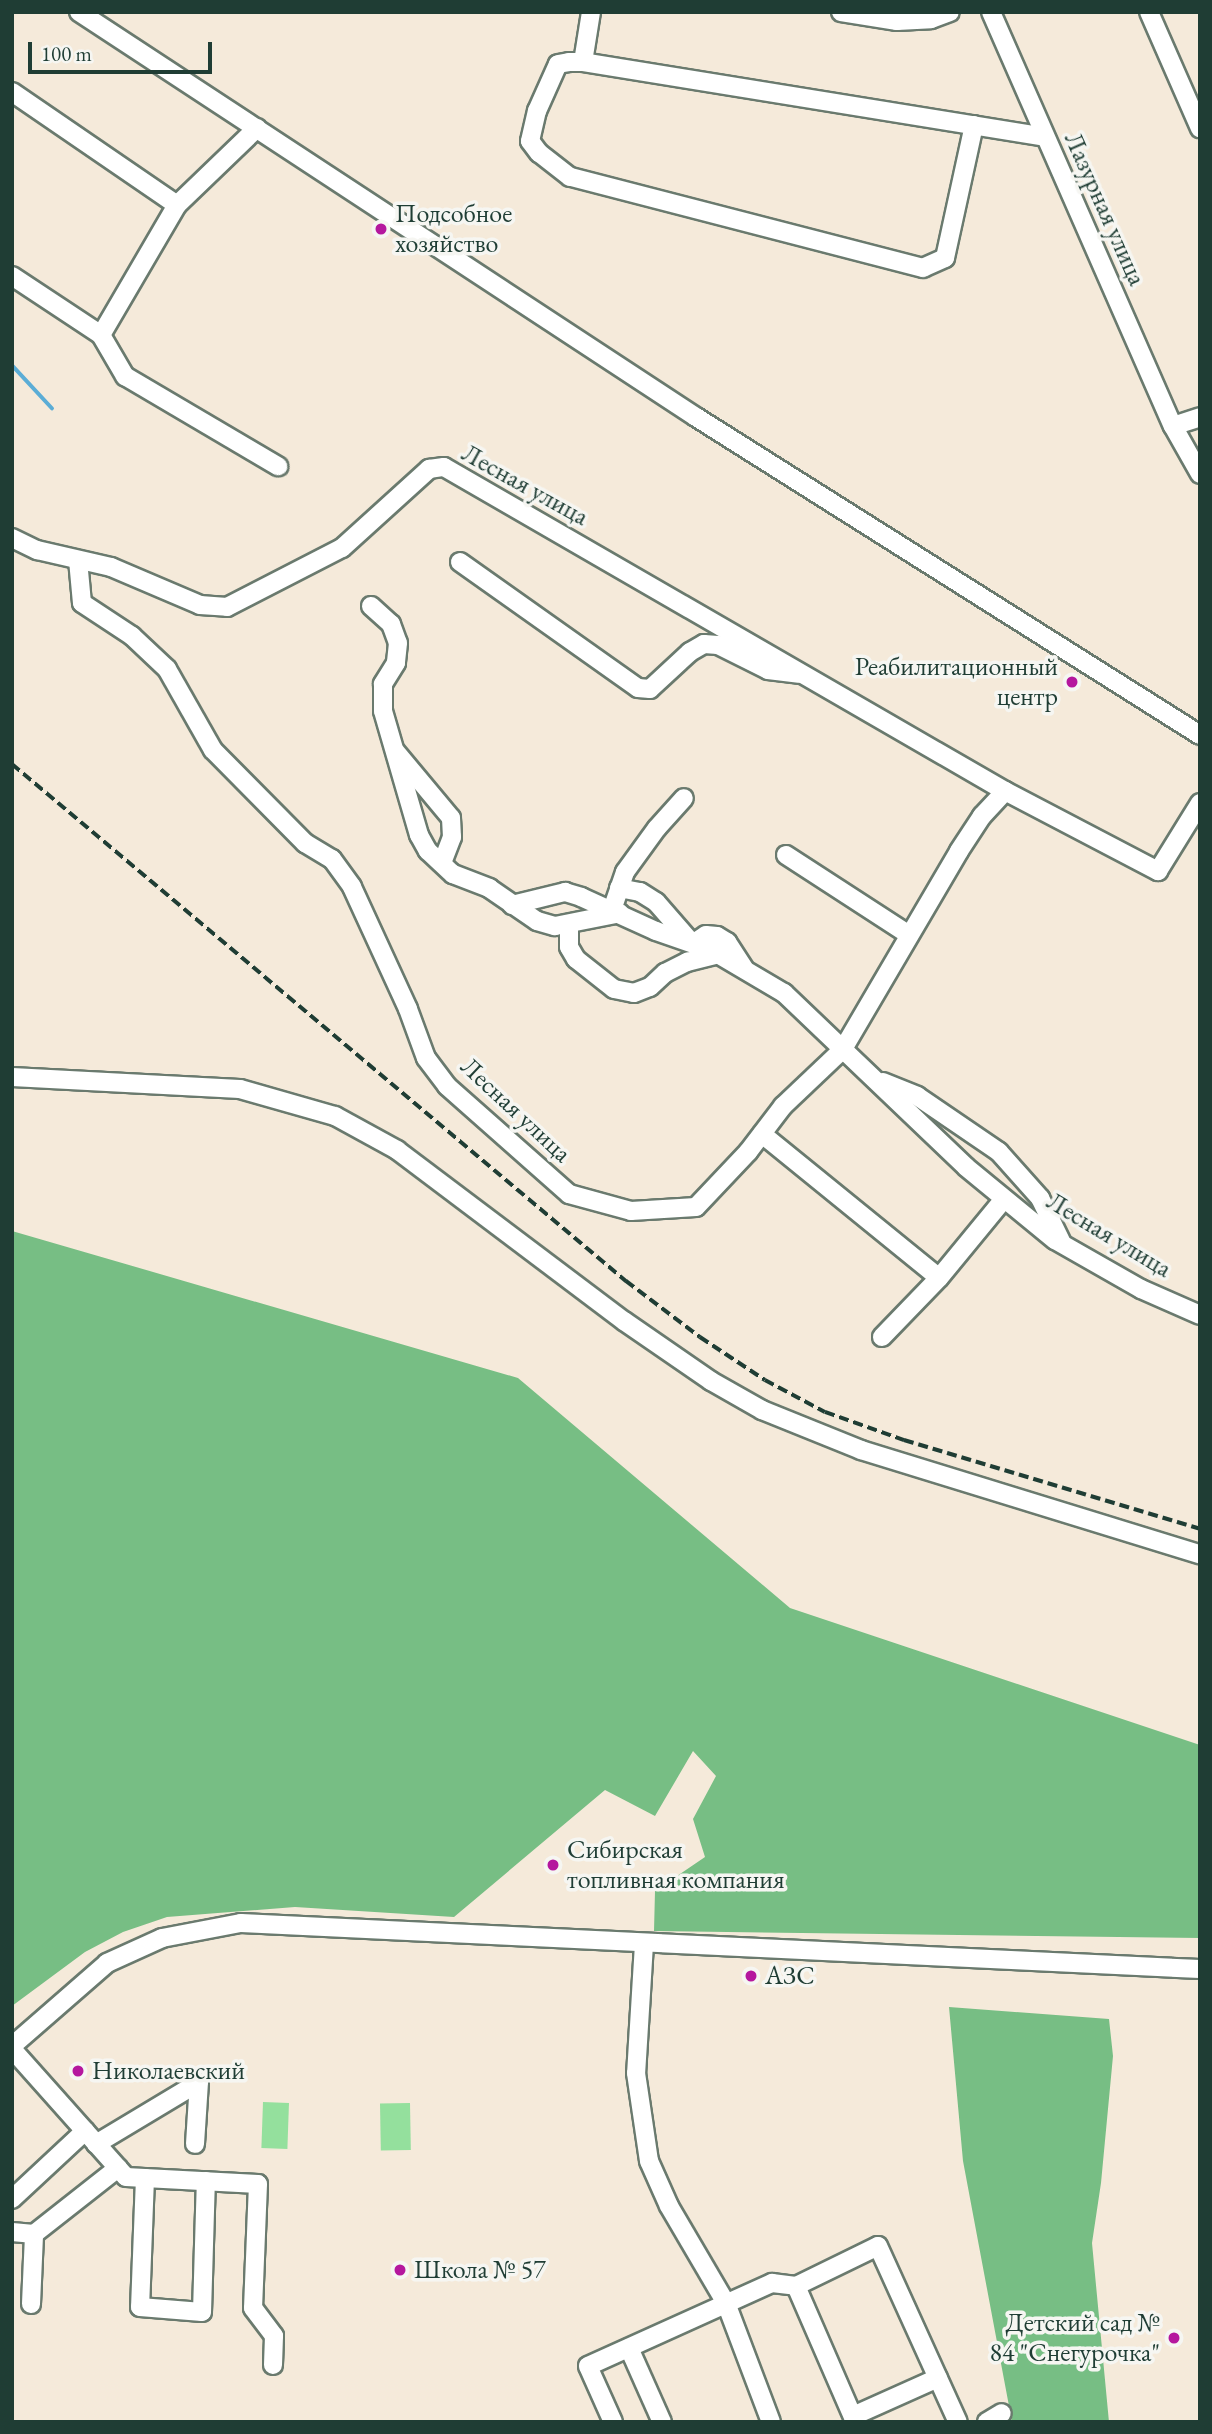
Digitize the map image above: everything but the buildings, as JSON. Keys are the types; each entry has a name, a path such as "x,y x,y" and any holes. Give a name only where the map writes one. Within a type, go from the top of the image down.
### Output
{"street":[{"path":"79,12 696,417 1200,735"},
{"path":"583,62 591,12"},
{"path":"841,12 897,21 931,19 950,12"},
{"name":"Лазурная улица","path":"991,12 1173,426 1200,474"},
{"path":"1149,12 1200,128"},
{"path":"974,125 945,258 923,268 570,177 539,153 530,141 537,110 558,64 583,62 1044,136"},
{"path":"12,92 177,205"},
{"path":"101,335 177,205 257,128"},
{"path":"12,276 101,335 125,376 278,466"},
{"path":"1173,426 1200,417"},
{"name":"Лесная улица","path":"12,538 37,550 111,568 200,605 227,607 342,548 429,469 444,467 1004,791 1158,871 1200,803"},
{"name":"Лесная улица","path":"78,560 82,603 132,636 167,669 214,750 305,843 332,859 352,887 408,1009 426,1058 447,1086 569,1194 631,1211 696,1207 762,1134 783,1106 843,1049"},
{"path":"460,562 638,688 650,689 690,652 704,644 718,645 768,670 809,676"},
{"path":"371,606 391,624 398,643 396,663 383,684 383,711 419,835 428,851 453,874 489,888 537,921 555,926 569,925 616,911 625,872 657,828 684,798"},
{"path":"394,750 451,818 452,837 442,863"},
{"path":"843,1049 967,839 1004,791"},
{"path":"786,855 909,935"},
{"path":"620,888 640,892 656,902 692,942 706,936 717,936 737,954 746,971"},
{"name":"Лесная улица","path":"512,905 565,892 616,911 656,931 692,942 718,954 784,993 1004,1199 1062,1244 1141,1289 1200,1315"},
{"path":"569,925 569,947 576,959 614,989 634,993 650,987 665,973 687,962 718,954"},
{"path":"871,1076 917,1096 999,1152 1040,1198 1062,1244"},
{"path":"12,1077 240,1090 335,1116 397,1150 624,1321 711,1381 762,1410 861,1450 1200,1553"},
{"path":"762,1134 939,1278"},
{"path":"882,1336 939,1278 1004,1199"},
{"path":"273,2365 274,2336 253,2308 258,2184 126,2177 12,2047 107,1963 162,1938 241,1923 1200,1969"},
{"path":"644,1944 636,2073 649,2161 669,2206 726,2303 771,2422"},
{"path":"12,2199 90,2138 199,2082 195,2144"},
{"path":"12,2232 34,2234 118,2168"},
{"path":"145,2178 140,2307 202,2312 206,2181"},
{"path":"31,2304 34,2234"},
{"path":"613,2422 588,2366 772,2283 796,2286 878,2246 958,2422"},
{"path":"796,2286 854,2419 939,2378"},
{"path":"629,2348 662,2422"}],"green space":[{"path":"12,1231 518,1378 790,1608 1200,1745 1200,1938 654,1931 655,1891 705,1857 693,1819 716,1776 693,1751 655,1816 605,1790 454,1917 295,1907 167,1917 123,1932 85,1952 12,2006"},
{"path":"949,2007 1109,2019 1113,2056 1101,2183 1092,2243 1109,2422 1012,2422 963,2161"},
{"path":"263,2102 289,2103 287,2149 261,2148"},
{"path":"410,2103 411,2150 381,2151 380,2104"}],"waterway":[{"path":"12,365 52,408"}],"railway":[{"path":"12,764 626,1281 700,1337 765,1380 825,1412 904,1440 1200,1529"}],"place":[{"name":"Подсобное хозяйство","path":"381,229"},
{"name":"Реабилитационный центр","path":"1072,682"},
{"name":"Сибирская топливная компания","path":"553,1865"},
{"name":"АЗС","path":"751,1976"},
{"name":"Николаевский","path":"78,2071"},
{"name":"Школа № 57","path":"400,2270"},
{"name":"Детский сад № 84 \"Снегурочка\"","path":"1174,2338"}]}
